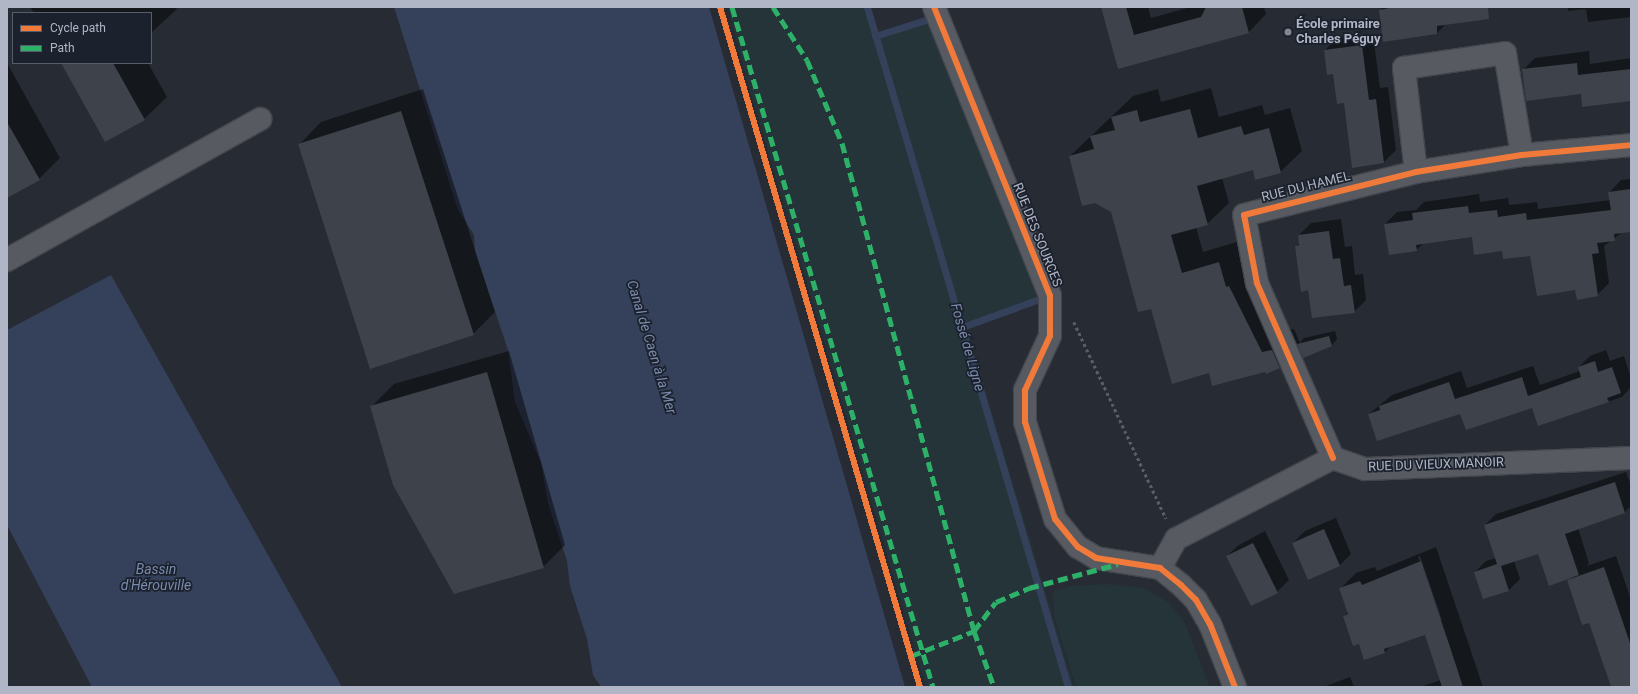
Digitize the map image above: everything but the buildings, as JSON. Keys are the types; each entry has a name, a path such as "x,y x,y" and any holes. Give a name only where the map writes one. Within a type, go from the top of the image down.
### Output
{"street":[{"name":"RUE DES SOURCES","path":"934,7 1050,296 1050,336 1025,390 1025,422 1040,479 1055,520 1078,547 1096,558 1160,568"},
{"path":"1416,172 1404,68 1505,52 1522,155"},
{"path":"7,260 260,118"},
{"name":"RUE DU HAMEL","path":"1333,458 1257,283 1244,214 1416,172 1522,155 1631,145"},
{"path":"1236,687 1210,624 1196,600 1160,568 1176,538 1333,458"},
{"name":"RUE DU VIEUX MANOIR","path":"1333,458 1365,469 1631,458"}],"path":[{"path":"1050,296 1078,326 1176,538"}],"shaded area":[{"path":"728,7 866,7 876,36 938,20 1045,297 966,326 1074,687 926,687 745,74"},
{"path":"1105,584 1144,588 1168,602 1185,623 1210,687 1076,687 1055,619 1052,592 1070,586"}],"water":[{"name":"Canal de Caen à la Mer","path":"394,7 709,7 905,687 601,687 593,675 587,639 570,586 567,561 548,503 541,463 515,402 508,350 475,252 474,235 458,210"},
{"name":"Bassin d'Hérouville","path":"111,275 342,687 92,687 7,525 7,330"}],"waterway":[{"name":"Fossé de Ligne","path":"867,7 1068,687"},
{"path":"875,36 932,18"},
{"path":"962,327 1045,297"}],"marked path":[{"path":"732,7 933,687"},
{"path":"773,7 807,60 842,143 974,631 994,687"},
{"path":"911,656 974,631 996,602 1029,588 1118,564"}],"cycle path":[{"path":"720,7 920,687"},
{"path":"934,7 1050,296 1050,336 1025,390 1025,422 1055,519 1078,547 1096,558 1160,568 1181,585 1196,600 1210,624 1235,687"},
{"path":"1333,458 1257,283 1244,215 1416,172 1522,155 1631,145"}],"place":[{"name":"École primaire Charles Péguy","path":"1288,32"}]}
